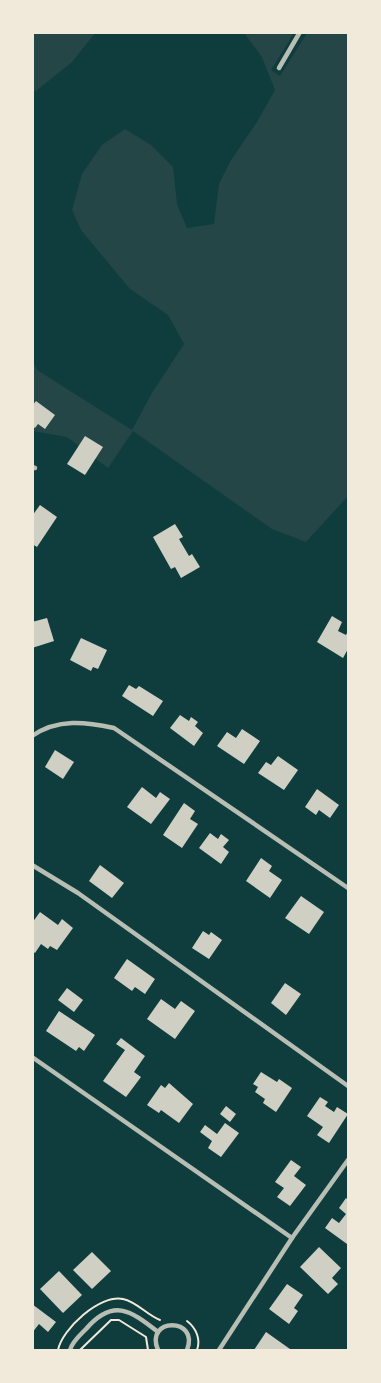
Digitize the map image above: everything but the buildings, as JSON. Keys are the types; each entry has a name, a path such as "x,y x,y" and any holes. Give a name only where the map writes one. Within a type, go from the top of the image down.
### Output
{"street":[{"path":"278,68 300,32"},
{"path":"32,736 55,725 84,722 114,728 348,888"},
{"path":"32,865 78,893 348,1086"},
{"path":"32,1057 292,1238"},
{"path":"219,1350 292,1238 348,1160"},
{"path":"70,1350 71,1344 90,1323 107,1310 121,1309 140,1318 158,1332"},
{"path":"158,1350 155,1343 158,1332 170,1325 182,1327 189,1338 187,1350"}],"path":[{"path":"80,1350 111,1320 119,1320 146,1337 148,1350"}],"shaded area":[{"path":"33,32 95,33 72,62 36,91 33,91"},
{"path":"244,33 294,33 271,70 280,76 307,33 348,33 348,496 306,542 272,529 133,431 108,468 67,437 33,431 32,358 37,370 132,430 152,393 184,344 168,315 130,289 81,230 72,210 82,174 102,145 125,129 151,145 173,167 177,204 187,228 214,224 219,184 231,160 257,122 275,90 262,57"}]}
